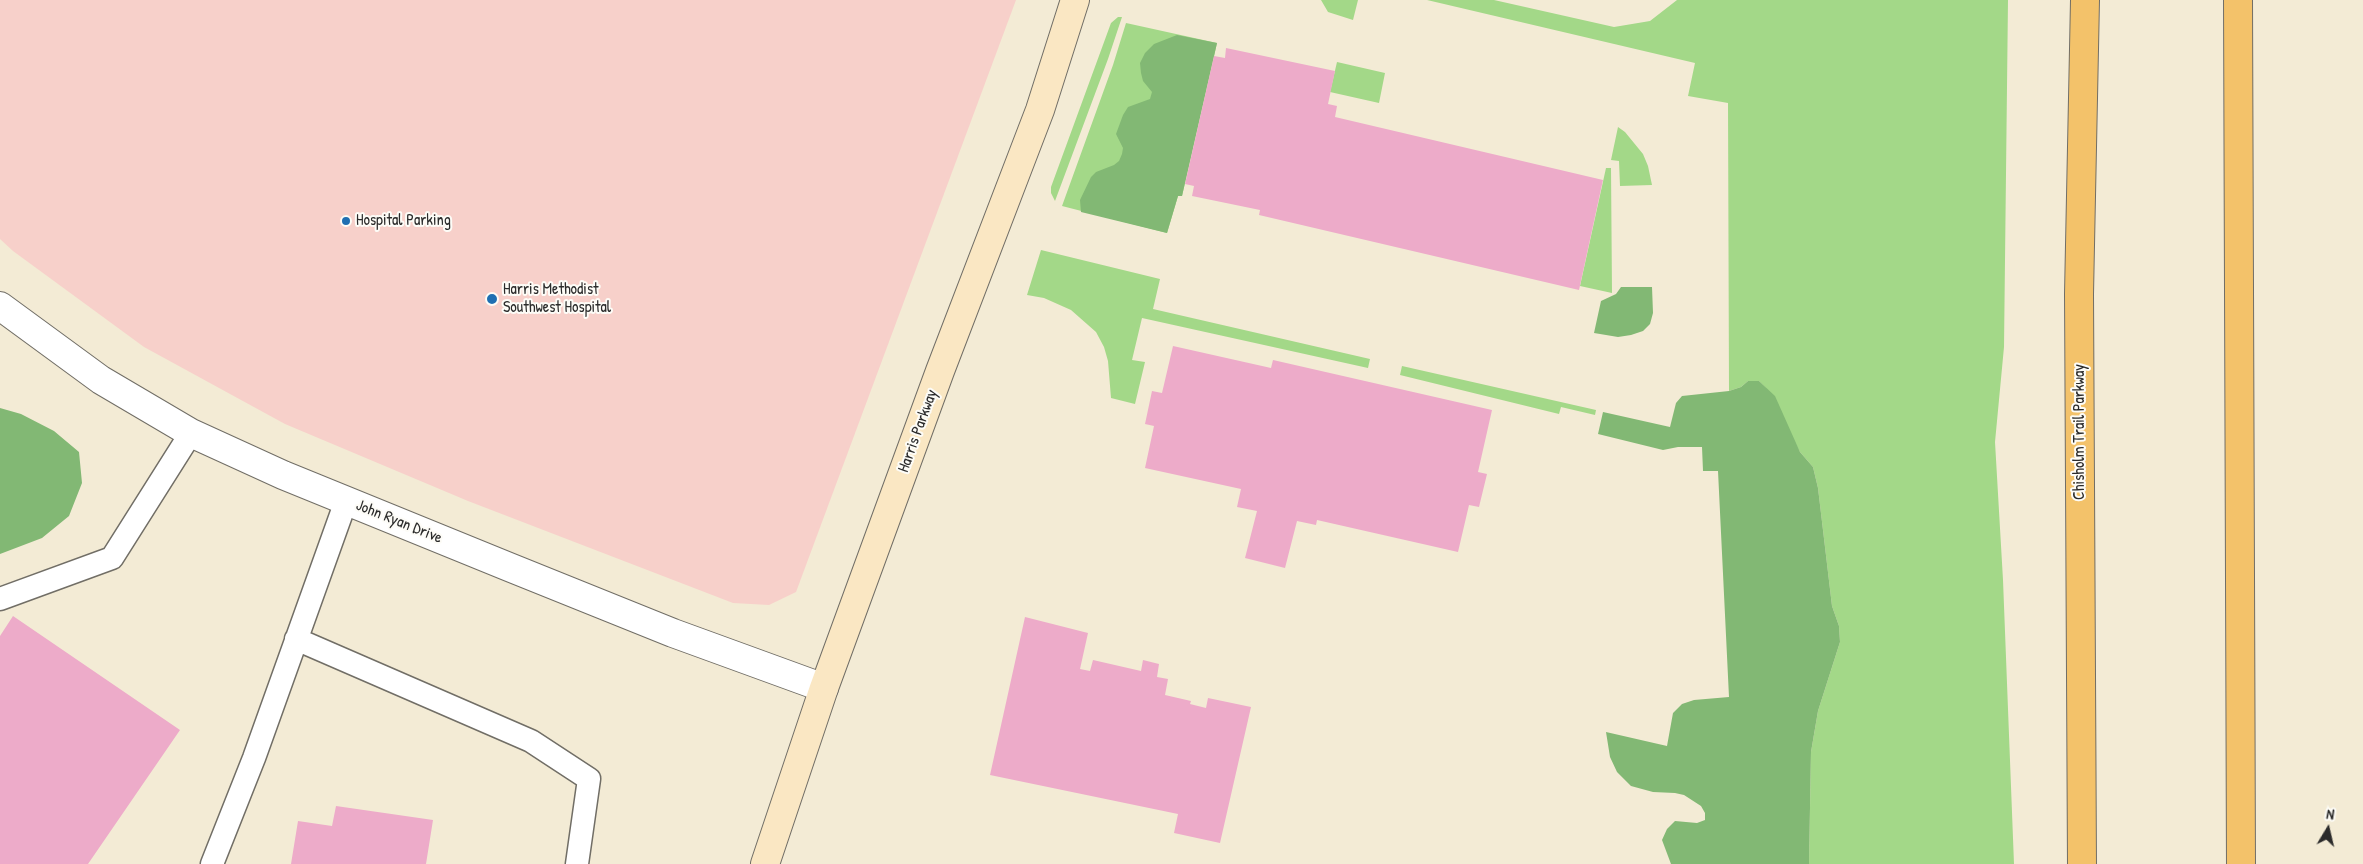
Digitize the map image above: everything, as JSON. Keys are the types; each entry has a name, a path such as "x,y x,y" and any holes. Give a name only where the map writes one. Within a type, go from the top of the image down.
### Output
{"highway":[{"name":"Chisholm Trail Parkway","path":"2082,864 2079,294 2085,0"},
{"path":"2238,0 2237,173 2241,864"}],"street":[{"name":"Harris Parkway","path":"765,864 824,688 940,372 1040,110 1075,0"},
{"name":"John Ryan Drive","path":"0,306 101,380 191,432 284,475 673,633 824,688"}],"lane":[{"path":"0,598 112,558 191,432"},
{"path":"212,864 254,758 346,500"},
{"path":"296,639 532,740 589,779 577,864"}],"shaded area":[{"name":"Harris Methodist Southwest Hospital","path":"0,0 1016,0 796,592 769,605 733,603 468,501 285,424 144,347 13,251 0,239"}],"green space":[{"path":"1321,0 1358,0 1353,20 1328,12"},
{"path":"1427,0 1494,0 1614,27 1650,21 1677,0 2008,0 2004,347 1995,442 2003,580 2014,864 1809,864 1811,752 1818,711 1840,642 1839,626 1832,606 1818,488 1813,467 1800,452 1765,387 1759,381 1748,381 1741,387 1729,391 1728,103 1688,96 1695,63"},
{"path":"1118,17 1122,17 1108,59 1055,201 1051,193 1051,187 1111,23"},
{"path":"1126,23 1217,43 1182,196 1178,196 1167,233 1062,206 1113,65"},
{"path":"1177,35 1217,43 1182,196 1178,196 1167,233 1081,212 1080,200 1091,177 1096,172 1119,161 1123,148 1116,134 1123,115 1128,107 1150,99 1152,92 1143,81 1141,73 1140,63 1145,53 1154,44"},
{"path":"1337,62 1385,73 1379,103 1330,92"},
{"path":"1618,127 1625,132 1643,154 1652,185 1620,186 1619,161 1611,160"},
{"path":"1606,168 1611,168 1612,293 1580,286"},
{"path":"1041,250 1160,279 1153,309 1370,359 1368,368 1142,318 1132,360 1145,362 1135,404 1111,398 1108,361 1104,347 1096,332 1071,310 1044,298 1027,295"},
{"path":"1621,287 1652,287 1653,313 1650,324 1643,331 1631,335 1618,337 1594,333 1601,301 1616,294"},
{"path":"1402,366 1596,410 1595,415 1561,407 1559,414 1400,375"},
{"path":"1748,381 1759,381 1775,396 1800,452 1813,467 1818,488 1832,606 1839,626 1840,642 1818,711 1811,752 1809,864 1671,864 1662,840 1667,829 1675,821 1697,823 1705,820 1705,813 1701,806 1684,795 1653,792 1631,786 1617,772 1610,757 1606,732 1667,746 1673,713 1682,704 1694,700 1729,697 1718,471 1703,471 1702,447 1678,447 1663,450 1598,434 1603,412 1670,427 1676,403 1682,396 1729,391 1741,387"},
{"path":"0,408 21,414 54,431 79,452 82,483 69,516 42,538 0,554"}],"building":[{"path":"1226,48 1335,71 1328,104 1337,106 1335,117 1603,180 1579,290 1259,215 1260,210 1192,196 1194,186 1185,184 1214,56 1225,58"},
{"path":"1173,346 1271,368 1273,360 1492,410 1478,472 1487,474 1479,507 1469,505 1458,552 1317,520 1316,525 1297,521 1285,568 1245,558 1257,511 1237,507 1241,489 1145,468 1154,426 1145,424 1152,391 1162,393"},
{"path":"13,616 180,730 88,864 0,864 0,636"},
{"path":"1025,617 1088,633 1080,669 1090,671 1093,660 1141,671 1143,660 1159,664 1157,677 1168,679 1165,695 1191,701 1190,704 1206,708 1208,698 1251,707 1220,843 1174,833 1178,814 990,775"},
{"path":"336,806 433,820 426,864 291,864 298,821 332,826"}],"place":[{"name":"Hospital Parking","path":"346,221"},
{"name":"Harris Methodist Southwest Hospital","path":"492,299"}]}
